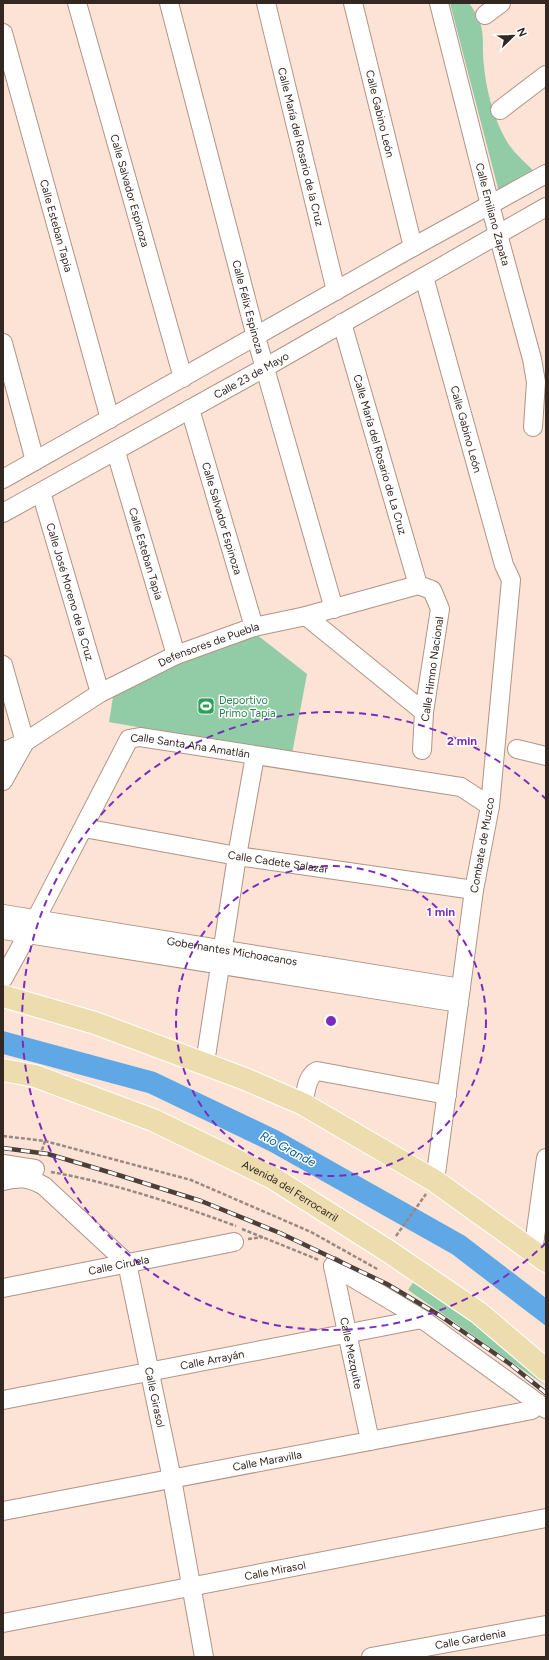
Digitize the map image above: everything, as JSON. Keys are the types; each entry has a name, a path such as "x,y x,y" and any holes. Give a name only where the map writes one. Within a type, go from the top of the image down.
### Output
{"main road":[{"path":"3,996 95,1023 205,1064 303,1104 435,1181 540,1257"},
{"name":"Avenida del Ferrocarril","path":"3,1070 35,1076 153,1120 273,1178 388,1252 478,1313 546,1370"}],"street":[{"name":"Calle Salvador Espinoza","path":"78,3 183,378"},
{"name":"Calle Félix Espinoza","path":"169,3 256,337 266,367 334,609"},
{"name":"Calle María del Rosario de la Cruz","path":"266,3 336,291"},
{"name":"Calle Gabino León","path":"353,3 413,247"},
{"name":"Calle Emiliano Zapata","path":"439,3 490,205 532,359 536,382 533,427"},
{"path":"485,15 501,3"},
{"name":"Calle Esteban Tapia","path":"3,34 110,419"},
{"path":"500,110 546,75"},
{"path":"3,479 413,247 546,174"},
{"name":"Calle 23 de Mayo","path":"3,513 116,452 546,207"},
{"name":"Calle Gabino León","path":"424,277 504,565 511,580"},
{"name":"Calle María del Rosario de La Cruz","path":"342,323 425,588"},
{"path":"3,343 35,461"},
{"name":"Calle Salvador Espinoza","path":"190,409 254,627"},
{"name":"Calle Esteban Tapia","path":"116,452 176,655"},
{"name":"Calle José Moreno de la Cruz","path":"42,492 100,693"},
{"name":"Combate de Muzco","path":"435,1181 474,890 490,806 511,580"},
{"name":"Defensores de Puebla","path":"3,752 25,742 100,693 176,655 254,627 425,588"},
{"name":"Calle Himno Nacional","path":"422,750 424,712 440,609 425,588"},
{"path":"306,616 424,712"},
{"path":"3,665 25,742 3,781"},
{"name":"Calle Santa Ana Amatlán","path":"3,979 32,927 130,739 140,737 461,787 490,806"},
{"path":"518,749 546,756"},
{"path":"205,1064 236,856 255,756"},
{"name":"Calle Cadete Salazar","path":"84,828 236,856 474,890"},
{"name":"Gobernantes Michoacanos","path":"3,914 32,927"},
{"name":"Gobernantes Michoacanos","path":"3,930 32,927 460,995"},
{"path":"303,1104 309,1079 312,1073 317,1071 447,1095"},
{"path":"540,1257 546,1158"},
{"path":"3,1164 33,1174 44,1186 128,1263"},
{"path":"3,1181 33,1174"},
{"name":"Calle Ciruela","path":"3,1288 234,1242"},
{"name":"Calle Girasol","path":"128,1263 172,1479 190,1587 204,1657"},
{"path":"332,1266 422,1319 539,1410"},
{"name":"Calle Mezquite","path":"332,1266 370,1441"},
{"name":"Calle Arrayán","path":"3,1400 422,1319"},
{"name":"Calle Maravilla","path":"3,1511 539,1410"},
{"name":"Calle Mirasol","path":"3,1623 546,1518"},
{"name":"Calle Gardenia","path":"371,1657 546,1625"}],"path":[{"path":"3,1136 45,1141 191,1180 311,1232 388,1252"},
{"path":"33,1174 76,1176 190,1210 256,1234 332,1266"},
{"path":"370,1288 388,1252 422,1199"}],"green space":[{"path":"450,3 469,3 475,12 481,27 487,85 491,104 498,123 506,140 513,150 539,176 500,196"},
{"name":"Deportivo Primo Tapia","path":"256,634 307,674 292,754 109,722 114,690 177,659"},
{"path":"414,1281 472,1319 546,1386 408,1290"}],"water":[{"name":"Río Grande","path":"3,1031 155,1072 279,1131 465,1236 546,1298 546,1326 452,1254 269,1151 148,1093 3,1054"}],"railway":[{"path":"3,1148 48,1154 112,1173 201,1201 280,1233 387,1284 439,1315 510,1364 546,1393"}],"place":[{"name":"Deportivo Primo Tapia","path":"206,706"}]}
